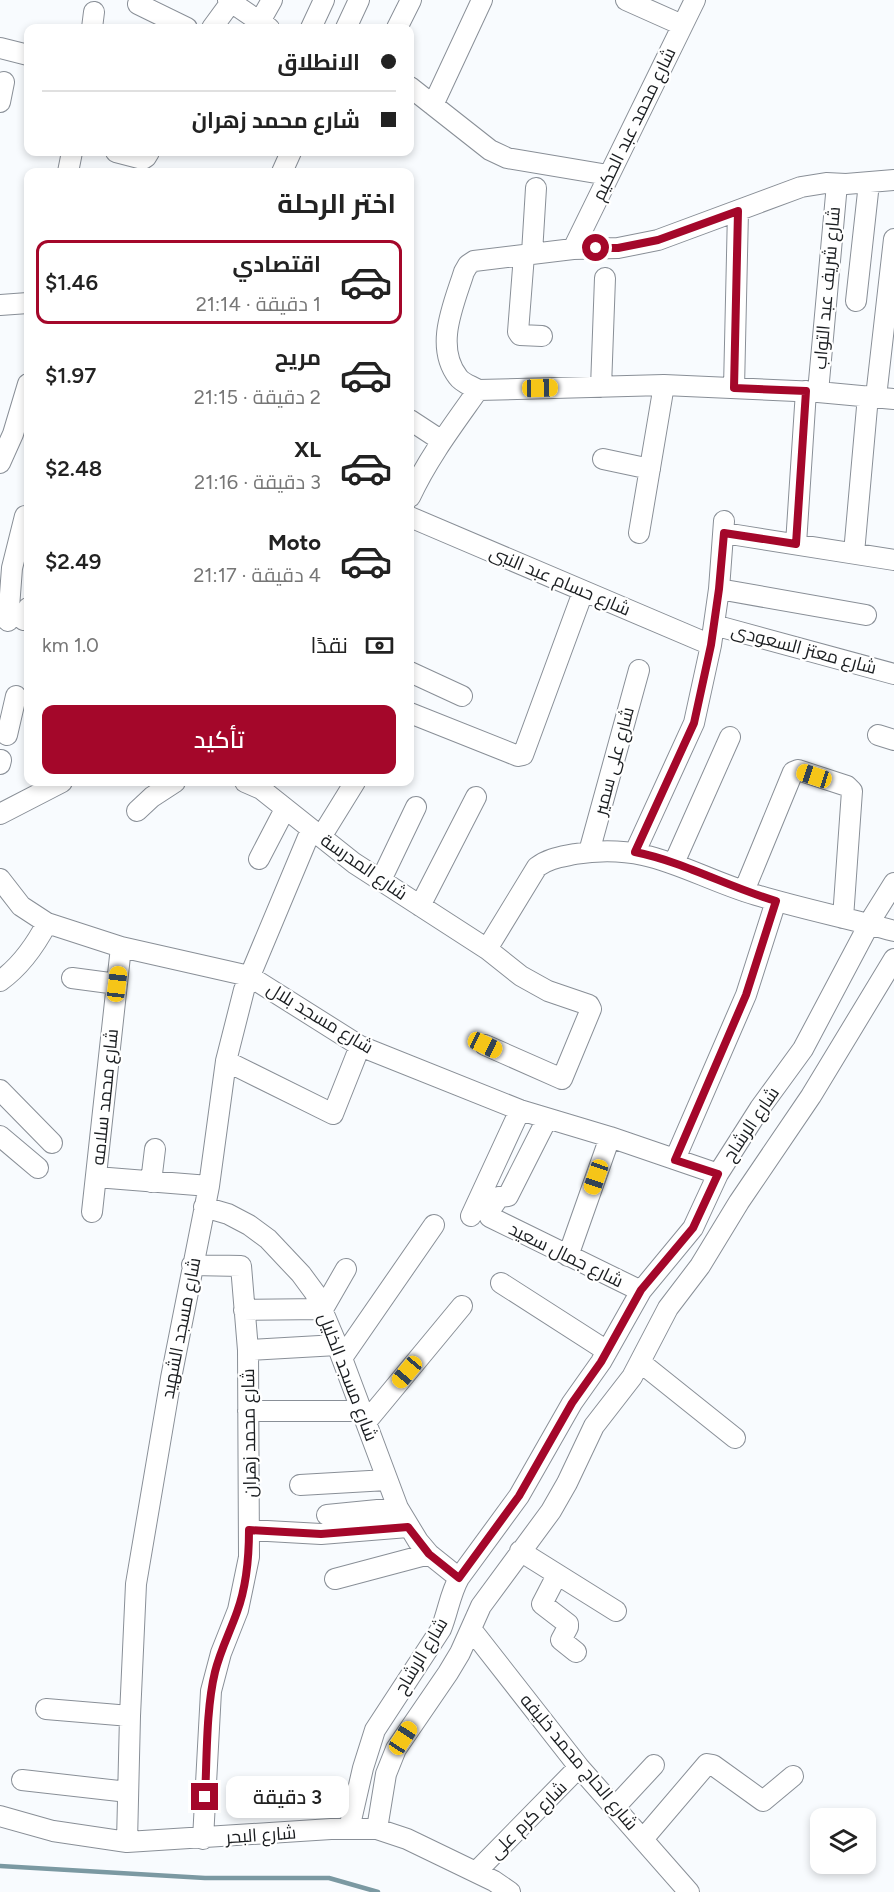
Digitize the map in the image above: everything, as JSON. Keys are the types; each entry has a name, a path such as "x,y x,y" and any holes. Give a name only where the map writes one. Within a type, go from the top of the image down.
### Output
{"street":[{"path":"266,24 272,0"},
{"path":"313,24 324,0"},
{"path":"348,24 359,0"},
{"path":"399,24 411,0"},
{"path":"433,105 482,0"},
{"path":"626,0 682,25"},
{"name":"شارع محمد عبد الحكيم","path":"573,249 695,0"},
{"path":"215,24 229,1 261,24"},
{"path":"138,4 180,24"},
{"path":"0,48 24,54"},
{"path":"0,102 4,82"},
{"path":"414,90 490,150 507,158 608,176"},
{"path":"131,156 142,159 146,156"},
{"path":"879,397 664,386 478,390 459,379 449,359 446,338 464,272 474,261 573,249 618,248 658,240 738,211 768,197 801,187 894,180"},
{"path":"856,301 869,183"},
{"name":"شارع شريف عبد التواب","path":"796,544 837,184"},
{"path":"536,188 518,332 520,335 542,336"},
{"path":"734,388 738,211"},
{"path":"854,554 879,397 894,239"},
{"path":"601,387 605,278"},
{"path":"0,305 24,303"},
{"path":"639,533 664,386"},
{"path":"414,474 442,441 478,390"},
{"path":"0,463 6,432 24,393"},
{"path":"414,423 442,441"},
{"path":"603,459 650,469"},
{"name":"شارع حسام عبد النبى","path":"414,519 711,645"},
{"path":"635,852 694,723 711,645 719,589 724,527 796,544 894,560"},
{"path":"20,616 12,568 23,544"},
{"path":"719,589 866,615"},
{"path":"414,715 518,756 524,753 583,592"},
{"name":"شارع معتز السعودى","path":"714,625 894,674"},
{"name":"شارع على سمير","path":"589,852 639,670"},
{"path":"414,674 462,696"},
{"path":"7,735 15,696"},
{"path":"674,863 730,737"},
{"path":"744,891 793,772 798,770 849,787 852,791 843,918"},
{"path":"0,814 54,786"},
{"path":"137,811 169,786"},
{"name":"شارع المدرسة","path":"258,786 354,863 487,949 521,976 548,991 589,1005 591,1011 562,1079 485,1045"},
{"name":"شارع مسجد الشهيد","path":"127,1842 137,1577 192,1265 209,1186 226,1061 249,976 316,834 352,786"},
{"path":"420,906 476,797"},
{"path":"381,880 416,807"},
{"path":"259,859 285,809"},
{"path":"487,949 537,867 547,860 589,852 635,852 674,863 744,891 776,901 880,927"},
{"name":"شارع مسجد بلال","path":"0,879 21,906 47,923 121,947 249,976 360,1046 520,1110 610,1137 718,1174"},
{"name":"شارع الرشاح","path":"377,1829 374,1771 375,1730 441,1629 447,1616 465,1593 572,1403 605,1359 641,1290 693,1228 718,1174 760,1108 803,1049 880,927 894,883"},
{"path":"675,1160 746,995 776,901"},
{"path":"0,981 24,960 37,943 47,923"},
{"name":"شارع محمد سلامه","path":"92,1212 121,947"},
{"name":"شارع الرشاح","path":"465,1593 520,1551 551,1511 567,1484 594,1426 633,1371 668,1308 700,1266 726,1222 812,1096 894,959"},
{"path":"72,978 117,984"},
{"path":"226,1061 333,1114 360,1046"},
{"path":"0,1090 52,1143"},
{"path":"471,1216 520,1110"},
{"name":"شارع جمال سعيد","path":"546,1119 508,1196 499,1197 489,1215 492,1219 641,1290"},
{"path":"0,1136 38,1168"},
{"path":"568,1256 610,1137"},
{"path":"151,1182 155,1149"},
{"path":"96,1177 209,1186"},
{"name":"شارع مسجد الخليل","path":"204,1207 228,1214 249,1225 268,1239 301,1274 315,1293 340,1352 398,1508 408,1527 429,1554 465,1593"},
{"path":"248,1350 340,1352 434,1225"},
{"name":"شارع محمد زهران","path":"192,1265 241,1266 248,1350 249,1557 238,1610 215,1671 211,1691 203,1839"},
{"path":"244,1310 323,1309 346,1269"},
{"path":"501,1283 605,1359 633,1371 735,1438"},
{"path":"249,1411 364,1416 462,1306"},
{"path":"300,1485 387,1480"},
{"path":"327,1515 398,1508"},
{"path":"249,1530 321,1534 408,1527"},
{"path":"520,1551 616,1611"},
{"path":"335,1578 429,1554"},
{"path":"557,1575 542,1604 568,1623 568,1628 561,1640 576,1652"},
{"name":"شارع الرشاح","path":"349,1829 374,1771 396,1749 448,1673 471,1629 465,1593"},
{"name":"شارع الحاج محمد خليفه","path":"471,1629 579,1767 689,1892"},
{"path":"46,1709 130,1716"},
{"path":"643,1839 707,1764 712,1765 763,1801 793,1776"},
{"path":"615,1807 654,1765"},
{"name":"شارع كرم على","path":"476,1872 579,1767"},
{"path":"22,1780 128,1792"},
{"name":"شارع البحر","path":"0,1816 53,1832 127,1842 377,1829 407,1839 476,1872 510,1892"}],"waterway":[{"path":"0,1866 205,1878 329,1878 378,1892"}],"route":[{"path":"205,1797 211,1691 215,1671 238,1610 245,1584 249,1557 249,1530 321,1534 408,1527 429,1554 459,1578 519,1496 572,1403 601,1362 641,1290 693,1228 718,1174 675,1160 746,995 776,901 744,891 674,863 635,852 694,723 711,645 724,533 796,544 806,391 734,388 738,211 658,240 618,248 596,248"}]}
